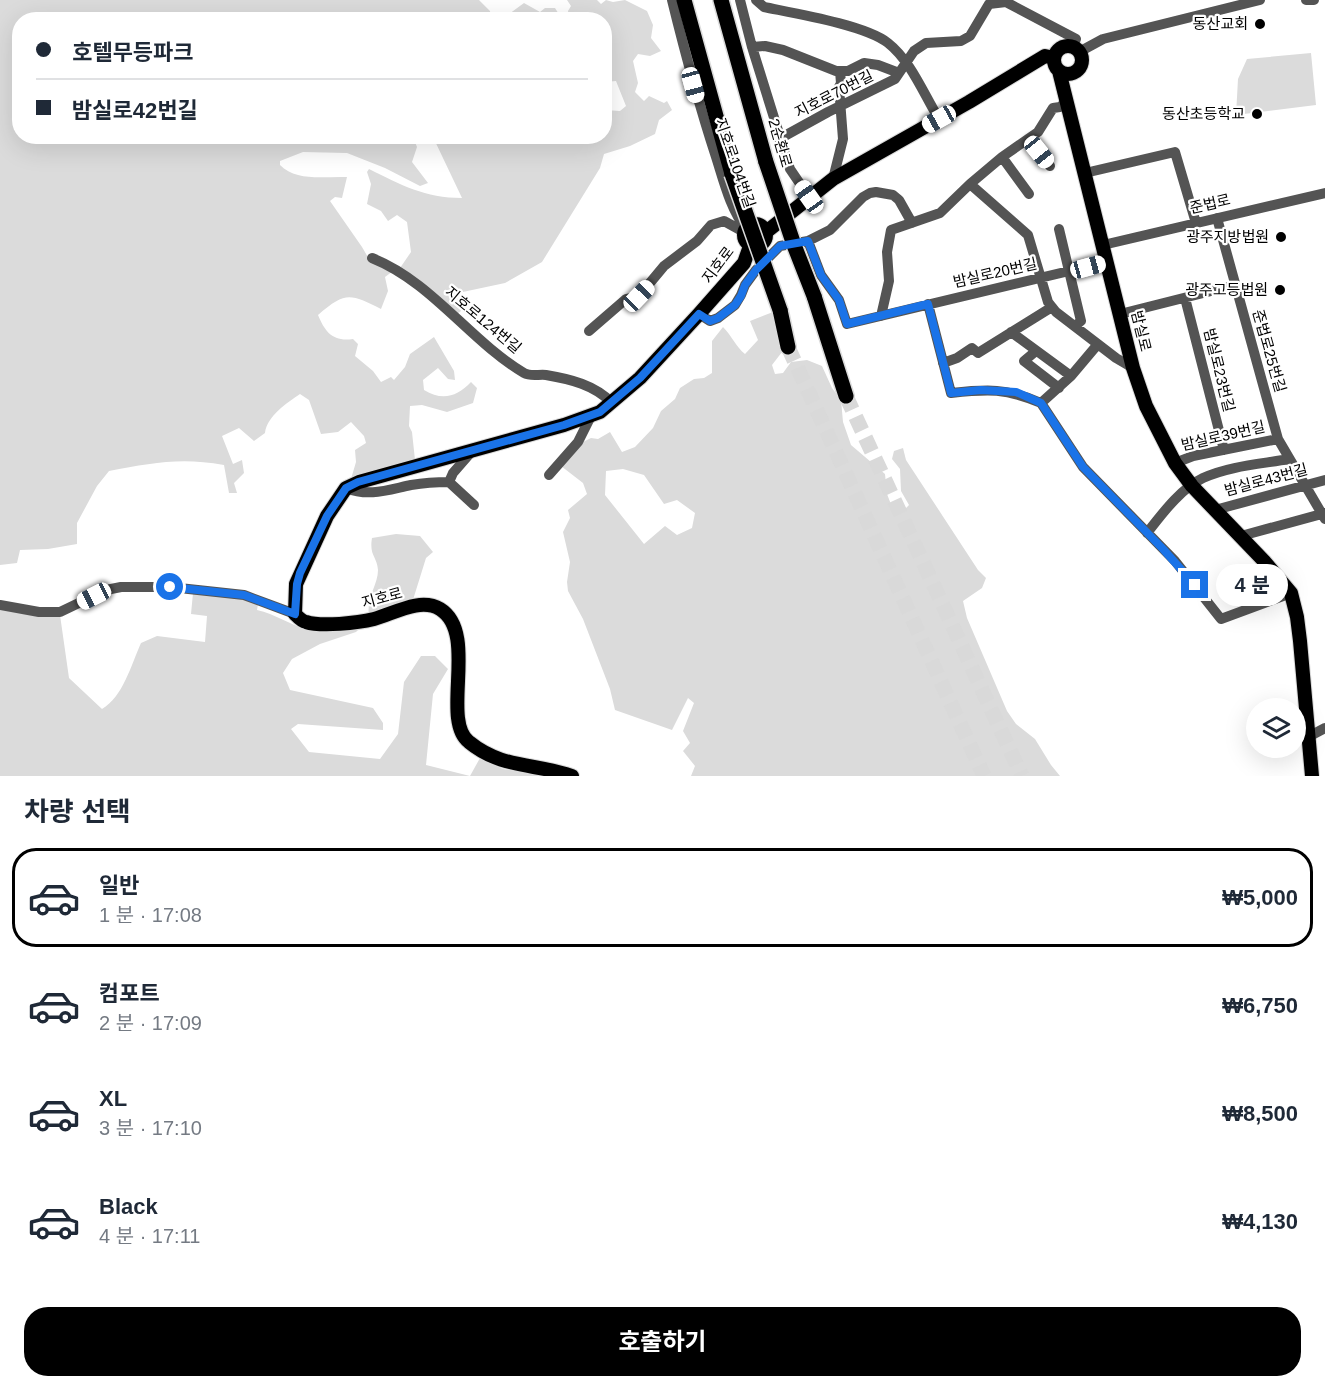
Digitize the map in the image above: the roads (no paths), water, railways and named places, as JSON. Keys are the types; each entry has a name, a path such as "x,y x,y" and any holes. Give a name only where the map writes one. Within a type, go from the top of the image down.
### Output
{"highway":[{"path":"684,0 732,174 780,310 788,347"},
{"name":"2순환로","path":"721,0 766,162 814,296 846,396"}],"main road":[{"path":"766,232 758,225 752,225 745,230 745,241 750,246 764,243 766,232 833,179 1045,56 1070,74 1078,70 1082,61 1076,50 1061,49 1057,64"},
{"name":"밤실로","path":"1057,64 1133,368 1146,406 1175,463 1192,486 1291,593 1299,633 1312,776"},
{"name":"지호로","path":"346,488 358,482 600,412 640,378 699,314 744,263 750,246"},
{"path":"295,614 300,573 327,516 346,488"},
{"name":"지호로","path":"295,614 306,623 322,624 374,619 418,605 441,610 450,621 458,642 458,725 463,737 497,760 572,776"}],"street":[{"name":"지호로104번길","path":"672,0 707,132 736,215 745,230"},
{"path":"740,0 779,139 790,169 809,197"},
{"path":"756,0 764,7 864,31 887,42 902,68 939,119"},
{"path":"1204,13 1229,0"},
{"path":"1076,50 1103,39 1260,0"},
{"path":"1306,0 1314,0"},
{"name":"지호로70번길","path":"779,139 895,79 914,51 926,43 961,41 970,36 989,4 1006,2 1076,39 1076,50"},
{"name":"지호로70번길","path":"752,46 783,50 840,71 848,71 864,63 902,68"},
{"path":"833,179 843,139 840,71"},
{"path":"881,316 889,281 887,252 891,230 940,213 970,184 1038,132 1053,108 1060,107 1067,101"},
{"path":"1028,139 1050,166"},
{"path":"1085,173 1175,152 1197,223"},
{"path":"1002,158 1029,194"},
{"path":"970,184 1028,235 1048,302 1052,307 1078,323 1098,344 1133,368"},
{"path":"699,314 710,321 718,318 735,305 756,270 780,246 808,241 830,230 863,197 876,192 893,195 899,200 912,222"},
{"name":"준법로","path":"1103,245 1325,193"},
{"name":"준법로25번길","path":"1217,218 1278,439 1324,515"},
{"path":"589,331 626,299 639,296 664,266 697,241 711,225 724,221 745,230"},
{"path":"1059,229 1078,323"},
{"name":"밤실로20번길","path":"808,241 821,275 839,300 847,324 1107,262"},
{"name":"지호로124번길","path":"372,258 387,264 417,284 485,344 528,375 545,375 582,383 603,394 612,403"},
{"path":"1120,314 1235,285"},
{"name":"밤실로23번길","path":"1185,298 1224,450"},
{"path":"928,304 951,393 981,390 1016,392 1041,403 1083,467 1175,561 1221,619 1291,593"},
{"path":"943,363 957,358 972,348 978,353 1052,307"},
{"path":"1011,332 1071,376"},
{"path":"1041,403 1071,376 1098,344"},
{"path":"1036,351 1024,361 1059,387"},
{"path":"549,475 578,442 591,416"},
{"name":"밤실로39번길","path":"1175,463 1193,456 1278,439"},
{"path":"449,482 453,473 473,450"},
{"path":"1147,533 1168,506 1202,478 1226,470 1289,459"},
{"name":"밤실로43번길","path":"1215,510 1325,480"},
{"path":"346,488 375,494 415,484 449,482 474,505"},
{"path":"1240,536 1324,515"},
{"path":"0,605 39,612 60,612 106,590 121,586 170,587 244,595 295,614"},
{"path":"1308,736 1325,728"}],"tunnel":[{"path":"788,347 984,776"},
{"path":"846,396 1022,776"}],"place":[{"name":"동산교회","path":"1260,24"},
{"name":"동산초등학교","path":"1257,114"},
{"name":"광주지방법원","path":"1281,237"},
{"name":"광주고등법원","path":"1280,290"}]}
